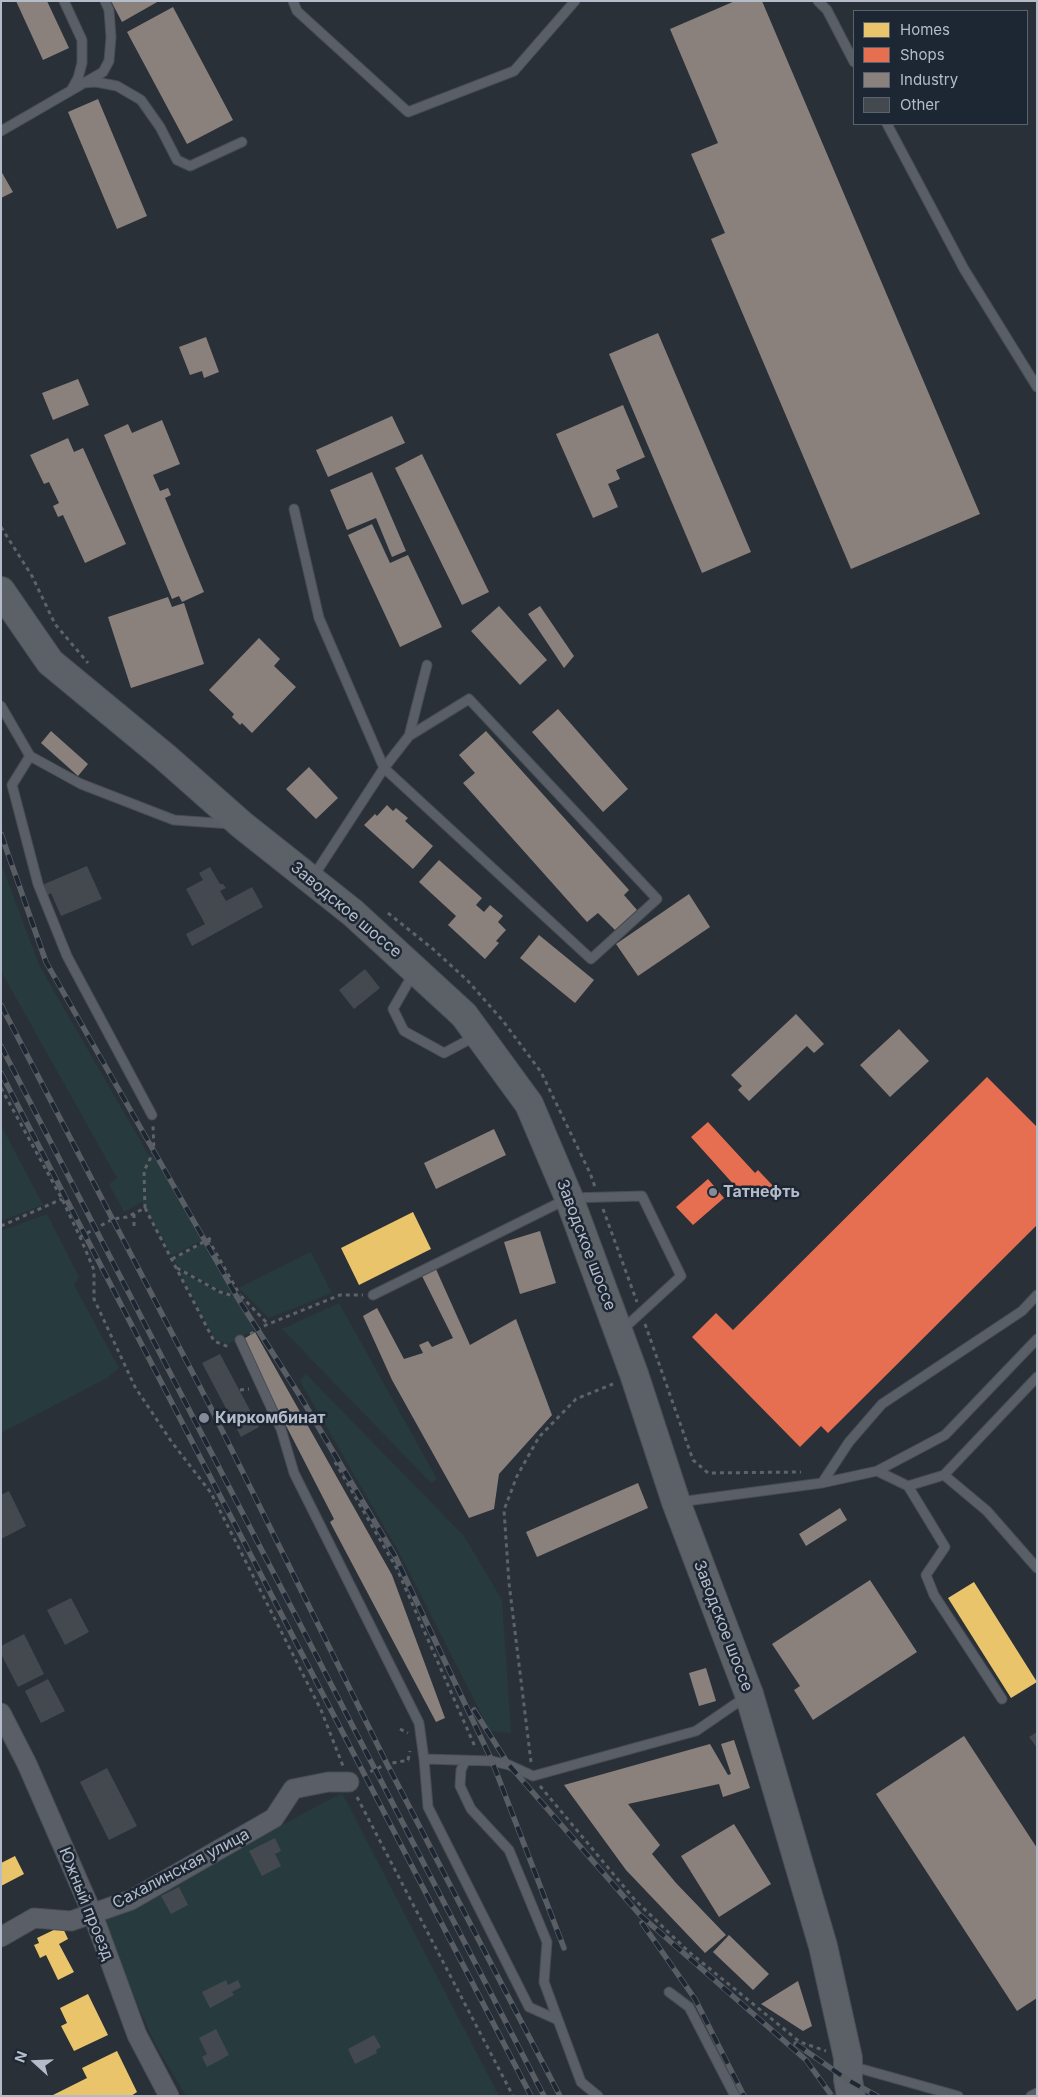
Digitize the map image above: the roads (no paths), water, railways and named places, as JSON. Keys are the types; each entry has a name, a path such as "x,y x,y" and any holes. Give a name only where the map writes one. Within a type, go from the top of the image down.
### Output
{"main road":[{"name":"Заводское шоссе","path":"1,591 50,662 165,757 242,825 353,913 464,1015 529,1104 569,1198 619,1334 676,1502 749,1694 823,1946 848,2062 848,2080 851,2096"}],"street":[{"name":"Южный проезд","path":"1,1713 27,1764 93,1915 138,2035 170,2096"},
{"name":"Сахалинская улица","path":"1,1936 34,1918 71,1921 93,1915 131,1900 274,1818 293,1789 328,1782 349,1782"}],"lane":[{"path":"64,1 82,40 82,63 72,90"},
{"path":"1,131 103,72 109,61 111,37 109,10 105,1"},
{"path":"293,1 297,11 408,112 514,71 575,1"},
{"path":"818,1 827,10 853,60"},
{"path":"82,83 96,82 117,86 141,100 160,127 177,160 190,166 242,142"},
{"path":"888,125 964,269 1037,387"},
{"path":"294,509 319,618 384,768 591,959 656,898 469,699 409,736 384,768 311,880"},
{"path":"409,736 427,665"},
{"path":"1,706 30,756 82,784 174,820 242,825"},
{"path":"30,756 12,785 38,884 67,956 152,1115"},
{"path":"416,970 393,1009 404,1031 444,1053"},
{"path":"436,1060 444,1053 478,1035"},
{"path":"373,1295 569,1198 642,1196 681,1276 619,1334"},
{"path":"822,1483 849,1442 882,1404 1022,1311 1037,1295"},
{"path":"676,1502 822,1483 877,1471 945,1435 1037,1339"},
{"path":"240,1340 280,1428 294,1473 418,1723 424,1759 428,1807 529,2007 558,2020"},
{"path":"908,1486 944,1476 1037,1377"},
{"path":"877,1471 908,1486 945,1547 926,1576 934,1595 1002,1699"},
{"path":"944,1476 987,1511 1037,1568"},
{"path":"424,1759 465,1761 480,1759 509,1765 533,1776 696,1731 749,1694"},
{"path":"465,1761 461,1770 460,1786 471,1809 509,1850 547,1942 544,1982 581,2082 598,2096"},
{"path":"669,1992 690,2007 735,2096"},
{"path":"848,2062 958,2096"},
{"path":"1031,2096 1037,2093"}],"railway":[{"path":"1,834 46,962 237,1297 300,1396 395,1556 492,1761 564,1948"},
{"path":"1,1005 213,1412 387,1764 560,2096"},
{"path":"1,1046 544,2096"},
{"path":"1,1073 531,2096"},
{"path":"474,1710 509,1765 640,1915 806,2060 832,2096"},
{"path":"642,1923 695,1999 744,2096"},
{"path":"796,2044 848,2080 877,2096"}],"place":[{"name":"Татнефть","path":"713,1192"},
{"name":"Киркомбинат","path":"204,1418"}]}
